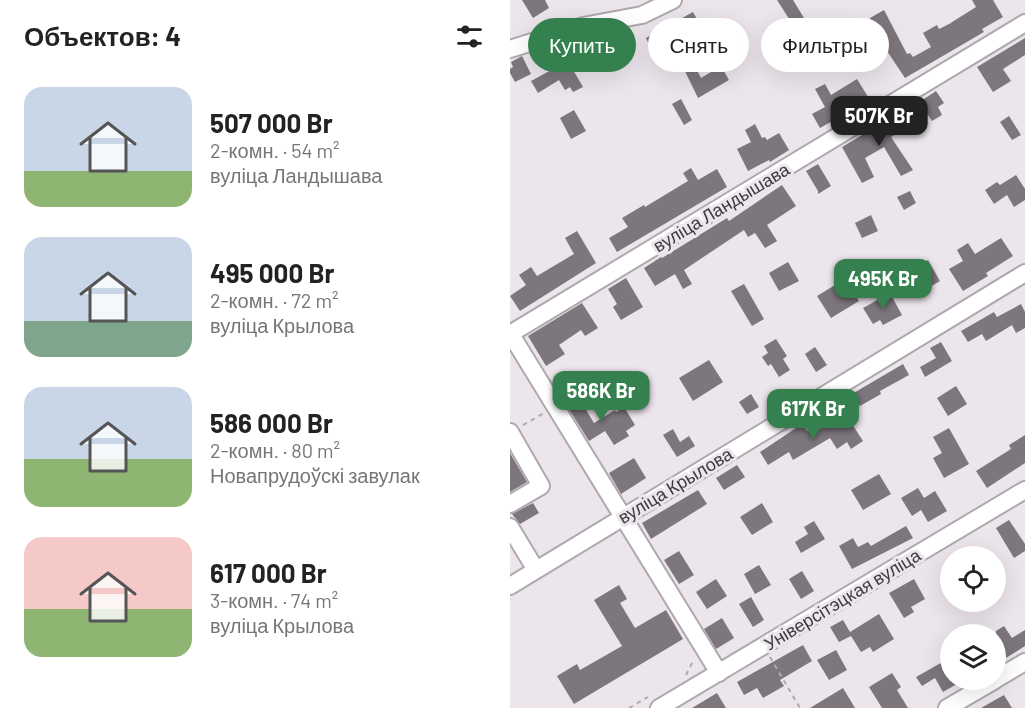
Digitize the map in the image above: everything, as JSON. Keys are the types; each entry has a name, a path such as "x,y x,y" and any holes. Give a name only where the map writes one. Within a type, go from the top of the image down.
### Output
{"street":[{"path":"510,49 583,26 642,15 673,0"},
{"name":"вуліца Ландышава","path":"510,334 1025,23"},
{"name":"вуліца Крылова","path":"510,586 1025,273"},
{"path":"510,334 719,673"},
{"path":"510,432 541,486 510,504"},
{"name":"Універсітэцкая вуліца","path":"659,705 719,673 1025,490"},
{"path":"512,536 536,570"},
{"path":"1006,673 1025,662"},
{"path":"946,708 976,690"}],"path":[{"path":"510,432 547,411"},
{"path":"764,646 800,708"},
{"path":"686,675 696,656"},
{"path":"629,708 659,705"}],"building":[{"path":"522,0 545,0 549,8 533,18"},
{"path":"777,0 793,0 804,18 789,18"},
{"path":"972,0 993,0 1003,17 982,29 984,32 905,78 889,54 889,20 907,54 910,53 913,57 931,47 923,33 937,25 939,29 976,7"},
{"path":"884,10 888,18 870,18"},
{"path":"693,12 696,18 682,18"},
{"path":"1025,38 1025,55 1003,69 1011,81 993,92 977,67"},
{"path":"522,56 531,74 515,82 510,73 513,67 511,62"},
{"path":"548,72 574,72 583,87 573,92 570,87 565,90 559,80 538,93 531,81"},
{"path":"685,72 698,72 701,78 711,72 724,72 729,80 698,98"},
{"path":"857,79 870,100 820,128 812,114 825,107 815,89 825,84 831,95"},
{"path":"936,91 944,103 938,107 942,115 932,121 923,107 927,105 924,99"},
{"path":"681,99 692,120 684,125 672,104"},
{"path":"574,110 586,131 571,139 560,118"},
{"path":"904,110 912,125 891,137 913,170 901,176 884,147 865,158 874,177 862,183 842,147"},
{"path":"1009,116 1021,135 1012,140 1000,122"},
{"path":"755,124 762,138 765,137 767,140 779,133 789,150 770,162 769,160 748,171 737,149 751,142 745,130"},
{"path":"818,164 831,186 818,194 806,171"},
{"path":"691,168 698,180 717,169 727,187 617,252 609,238 628,227 622,218 688,181 683,173"},
{"path":"1016,175 1025,189 1025,200 1014,207 1007,195 994,204 985,190 997,182 1000,185"},
{"path":"782,185 796,206 767,225 777,241 765,248 755,233 748,237 744,230 684,270 692,284 683,289 675,274 655,286 644,268 727,218 729,221"},
{"path":"910,191 916,203 904,210 897,197"},
{"path":"871,215 878,231 862,238 855,223"},
{"path":"577,231 596,263 520,311 510,296 526,285 519,275 531,267 537,276 574,254 565,238"},
{"path":"1001,238 1013,256 986,273 988,276 963,291 949,269 963,261 957,250 968,243 975,254"},
{"path":"878,260 885,273 874,280 866,268"},
{"path":"928,260 940,281 915,296 902,276"},
{"path":"788,262 799,281 779,291 769,273"},
{"path":"626,278 643,307 621,320 613,307 617,304 608,289"},
{"path":"845,279 859,301 831,318 817,296"},
{"path":"744,284 764,319 752,326 731,291"},
{"path":"890,293 902,315 883,325 880,320 873,324 863,308"},
{"path":"582,303 598,328 585,336 581,330 559,345 565,354 546,366 528,336"},
{"path":"1021,304 1025,312 1025,328 1016,333 1012,325 986,341 982,334 968,342 961,331 994,312 997,317"},
{"path":"776,339 787,356 783,359 790,370 779,377 771,364 768,366 762,357 768,353 764,346"},
{"path":"941,342 952,361 925,377 920,367 936,358 930,348"},
{"path":"815,347 827,365 816,372 805,354"},
{"path":"709,360 723,382 693,401 679,378"},
{"path":"903,364 909,375 880,391 881,394 860,406 852,394"},
{"path":"956,386 967,404 948,416 937,398"},
{"path":"751,394 759,407 747,414 739,402"},
{"path":"577,395 594,423 624,407 635,425 626,431 629,436 614,445 605,431 589,441 565,403"},
{"path":"845,413 863,441 851,449 847,442 837,449 830,438 793,460 789,452 768,465 760,452 802,424 812,434"},
{"path":"949,428 969,464 944,478 933,458 942,453 933,437"},
{"path":"673,429 680,442 689,436 695,446 677,457 663,435"},
{"path":"1025,435 1025,463 987,488 976,471 1011,449 1009,445"},
{"path":"510,453 527,482 510,492"},
{"path":"634,458 646,478 621,494 609,473"},
{"path":"737,465 745,477 724,490 716,478"},
{"path":"879,474 891,494 863,510 851,490"},
{"path":"918,488 924,498 935,491 947,511 928,522 921,510 912,516 901,498"},
{"path":"698,490 707,504 651,539 642,523"},
{"path":"533,503 539,513 520,524 512,514"},
{"path":"762,503 773,522 752,535 740,517"},
{"path":"1009,520 1025,544 1025,551 1014,558 996,528"},
{"path":"814,521 825,539 801,553 795,542 808,534 804,527"},
{"path":"906,526 913,538 852,569 839,546 853,538 858,547 868,542 871,546"},
{"path":"679,551 694,575 679,584 664,560"},
{"path":"759,565 771,585 755,594 744,574"},
{"path":"802,571 814,591 801,599 789,579"},
{"path":"716,579 727,596 707,609 696,592"},
{"path":"914,579 925,599 911,607 914,612 904,618 889,593"},
{"path":"619,585 627,599 620,603 635,628 666,610 683,639 574,704 557,676 577,664 580,670 622,646 594,600"},
{"path":"751,597 764,620 753,627 739,604"},
{"path":"879,614 894,639 873,652 870,647 861,652 851,636 839,642 830,627 843,620 850,632"},
{"path":"722,618 734,638 716,649 704,629"},
{"path":"1006,629 1012,638 1025,630 1025,646 1006,658"},
{"path":"803,645 812,661 780,680 784,686 763,698 757,688 744,695 737,682"},
{"path":"836,650 847,670 829,680 817,660"},
{"path":"940,663 940,687 935,678 922,686 916,677"},
{"path":"892,673 901,687 897,690 908,708 882,708 869,687"},
{"path":"843,688 855,708 810,708"},
{"path":"717,693 726,708 692,708"},
{"path":"1004,695 1012,708 981,708"}]}
